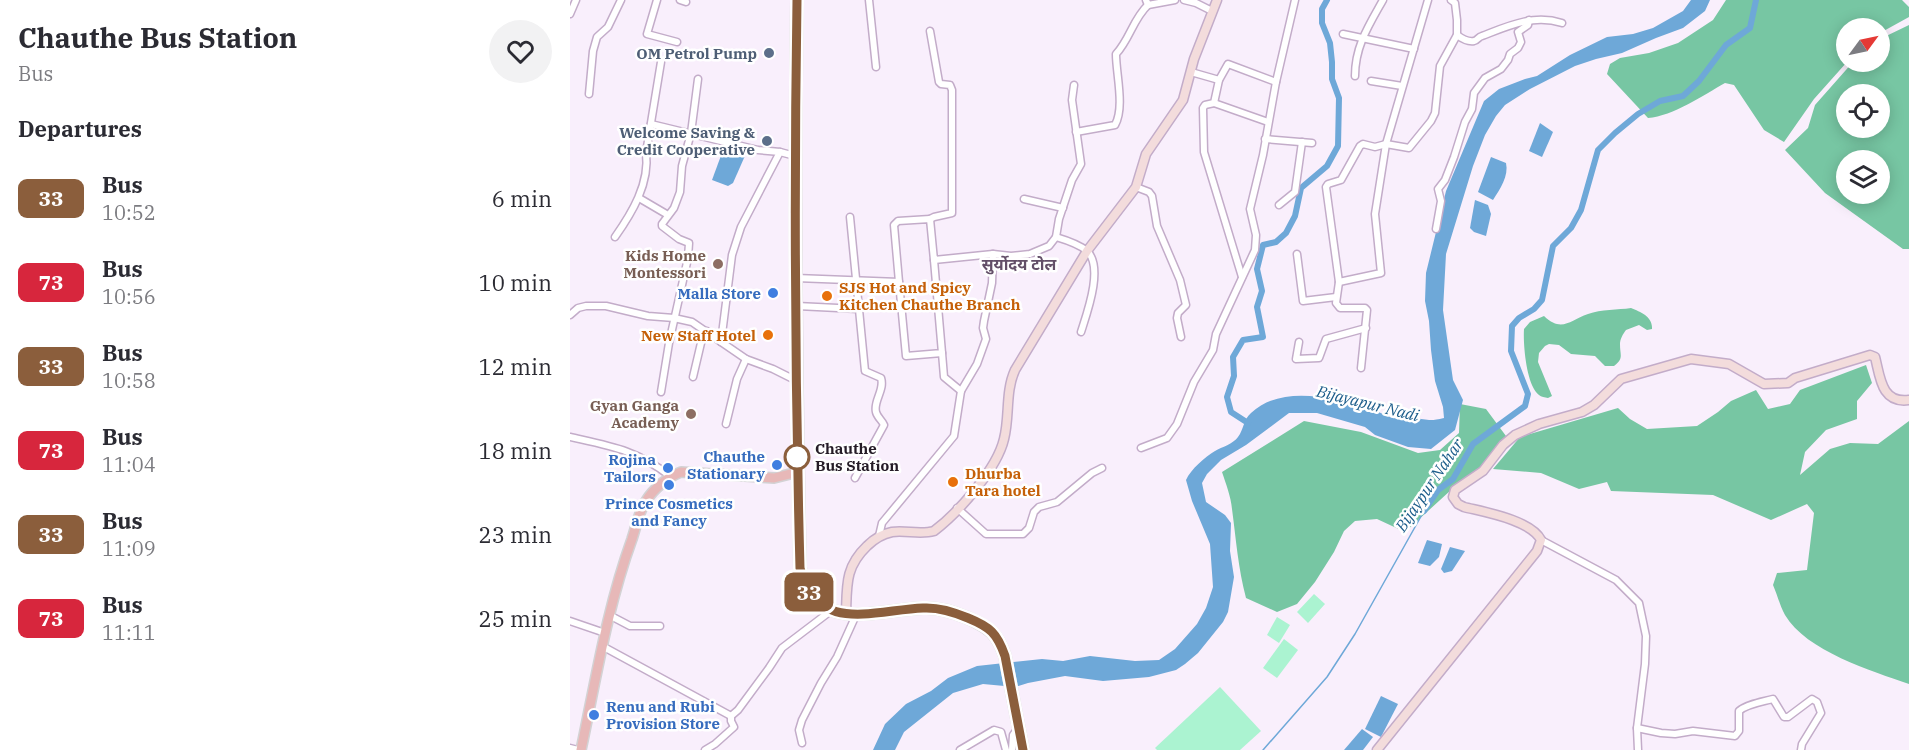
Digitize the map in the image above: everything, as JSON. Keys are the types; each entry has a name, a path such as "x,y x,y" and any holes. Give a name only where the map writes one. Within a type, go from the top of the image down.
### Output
{"highway":[{"path":"797,0 796,278 798,472 802,578 814,599 832,610 851,615 923,608 943,610 992,631 1000,644 1008,671 1023,750"}],"main road":[{"path":"851,615 848,580 851,565 862,551 879,536 899,532 934,531 982,483 991,468 1005,438 1009,389 1015,370 1087,251 1136,187 1146,154 1183,100 1194,59 1217,0"},
{"path":"1377,750 1537,551 1540,540 1533,530 1521,524 1464,507 1455,500 1453,493 1483,471 1515,435 1539,424 1582,412 1594,405 1621,379 1691,358 1729,364 1764,384 1788,383 1795,378 1870,355 1875,357 1880,383 1886,392 1899,400 1909,400"},
{"path":"580,750 609,615 622,568 646,501 670,476 681,472 774,478 798,472"}],"street":[{"path":"570,14 576,0"},
{"path":"589,94 593,51 597,37 608,27 621,0"},
{"path":"657,0 647,34 677,42"},
{"path":"869,0 876,67"},
{"path":"1076,132 1115,125 1118,121 1120,106 1116,54 1125,44 1138,14 1147,3 1175,0"},
{"path":"1184,0 1212,11"},
{"path":"1141,448 1167,438 1177,424 1194,382 1213,350 1216,334 1255,250 1257,242 1250,209 1295,0"},
{"path":"1355,76 1355,60 1362,37 1383,0"},
{"path":"1339,282 1381,273 1375,214 1386,144 1428,0"},
{"path":"1361,368 1367,310 1365,308 1340,308 1336,303 1339,282 1327,185 1341,180 1363,144 1375,147 1386,144 1411,147 1431,121 1435,113 1440,66 1457,35 1458,20 1455,3 1451,0"},
{"path":"1457,35 1473,41 1502,27 1529,20 1551,20 1563,23"},
{"path":"1436,229 1441,201 1438,189 1445,180 1465,122 1472,109 1474,93 1485,78 1501,69 1510,54 1518,48 1521,42 1518,32 1528,25 1529,20"},
{"path":"930,31 938,80 941,84 950,85 952,90 954,125 952,213 930,219 896,222 894,225 906,356 942,353"},
{"path":"1343,34 1414,49"},
{"path":"615,237 639,198 648,164 646,153 661,62"},
{"path":"1214,103 1220,80 1228,64 1276,82"},
{"path":"1191,72 1220,80"},
{"path":"661,392 689,243 679,239 662,226 681,192 682,166 691,133 698,79"},
{"path":"1371,81 1402,86"},
{"path":"934,260 993,254 1011,256 1030,254 1049,246 1056,237 1063,208 1081,164 1072,100 1074,85"},
{"path":"1243,277 1204,152 1203,108 1205,105 1214,103 1268,122"},
{"path":"651,124 758,150 795,156"},
{"path":"1265,139 1312,143"},
{"path":"1279,205 1294,192 1302,142"},
{"path":"721,342 732,255 741,227 780,152"},
{"path":"1136,187 1149,192 1152,196 1157,226 1185,296 1186,305 1178,313 1177,318 1181,337"},
{"path":"639,198 668,215"},
{"path":"1024,199 1063,208"},
{"path":"850,217 865,371 881,378 883,384 875,409 877,416 884,424 855,478"},
{"path":"930,219 944,377 961,391"},
{"path":"1056,237 1087,251 1094,270 1092,298 1081,333"},
{"path":"879,536 882,523 954,436 961,391 977,364 986,339 983,328 992,283 993,254"},
{"path":"1296,254 1303,301 1336,297"},
{"path":"796,278 899,282"},
{"path":"570,315 578,308 606,306 648,316 692,322 746,359 797,381"},
{"path":"797,306 858,309"},
{"path":"1299,342 1296,359 1319,358 1327,336 1365,328"},
{"path":"693,377 701,343 707,331"},
{"path":"726,424 737,379 746,359"},
{"path":"570,437 627,450 654,463 670,476"},
{"path":"957,508 986,534 1023,534 1029,528 1034,512 1039,507 1057,502 1092,473 1102,468"},
{"path":"1540,540 1616,580 1639,603 1646,643 1637,728 1638,750"},
{"path":"705,750 734,727 730,721 731,716 770,668 782,648 832,610"},
{"path":"609,615 630,626 660,626"},
{"path":"802,743 799,730 802,720 837,657 851,615"},
{"path":"570,621 605,633"},
{"path":"602,646 731,716"},
{"path":"1637,728 1661,733 1675,734 1693,731 1735,736 1739,731 1739,711 1747,705 1761,704 1773,699 1784,717 1788,717 1812,699 1817,702 1821,713 1802,744 1801,750"},
{"path":"1012,750 1013,735 1018,728"},
{"path":"960,750 994,730 1001,732 1006,750"},
{"path":"570,748 580,750"}],"green space":[{"path":"1726,0 1902,0 1909,7 1909,17 1890,27 1890,18 1836,18 1836,72 1838,72 1814,99 1784,142 1764,130 1734,85 1725,83 1678,109 1648,118 1607,74 1610,64 1620,58 1649,53 1678,43 1713,20"},
{"path":"1909,25 1909,249 1903,249 1840,204 1890,204 1890,150 1836,150 1836,201 1825,193 1785,150 1808,128 1815,105 1844,72 1890,72 1890,34"},
{"path":"1631,308 1642,313 1651,321 1652,329 1647,330 1639,325 1626,330 1620,342 1620,359 1614,366 1605,366 1595,356 1571,354 1559,345 1545,346 1539,353 1538,362 1552,396 1548,398 1539,395 1528,373 1525,353 1524,329 1530,322 1544,316 1556,324 1566,324 1593,312"},
{"path":"1866,365 1872,383 1857,401 1857,419 1826,430 1805,452 1800,475 1830,449 1850,443 1878,444 1909,421 1909,684 1859,666 1824,649 1795,628 1785,615 1773,585 1777,573 1807,570 1814,513 1807,504 1771,520 1713,495 1611,491 1607,482 1579,489 1541,473 1493,469 1520,437 1618,408 1630,419 1647,429 1697,426 1731,401 1756,390 1768,409 1790,404 1800,390"},
{"path":"1460,404 1486,409 1506,436 1479,469 1451,490 1405,532 1377,519 1355,521 1344,531 1315,582 1297,604 1277,612 1246,598 1239,565 1231,500 1222,472 1304,421 1361,432 1418,453 1440,450 1459,433"},
{"path":"1314,594 1325,604 1308,623 1297,612"},
{"path":"1277,617 1290,625 1279,643 1267,635"},
{"path":"1284,639 1298,650 1277,678 1263,668"},
{"path":"1220,687 1261,731 1240,750 1157,750 1155,748"}],"water":[{"path":"1691,0 1710,0 1705,11 1683,28 1622,53 1575,66 1530,89 1505,105 1485,135 1446,254 1443,310 1453,380 1463,400 1455,430 1431,449 1408,447 1375,435 1365,427 1317,413 1289,413 1246,445 1221,460 1207,474 1202,483 1206,502 1225,515 1231,523 1230,551 1234,577 1228,612 1223,622 1198,653 1185,664 1176,670 1149,677 1103,681 1065,676 1015,687 983,684 953,693 904,732 895,750 873,750 885,724 906,704 931,691 948,678 977,666 1042,659 1063,661 1090,656 1135,661 1159,660 1175,649 1197,624 1206,608 1213,587 1210,544 1186,480 1203,460 1236,439 1248,416 1263,404 1292,396 1308,396 1355,404 1395,418 1431,420 1444,418 1435,381 1431,350 1425,301 1426,273 1446,191 1484,101 1499,89 1537,76 1570,55 1607,37 1633,34 1653,28 1683,11"},
{"path":"1540,123 1553,132 1542,157 1529,151"},
{"path":"726,142 748,149 733,183 728,186 712,180"},
{"path":"1491,157 1506,163 1507,168 1503,182 1493,200 1478,192"},
{"path":"1475,200 1488,205 1491,214 1486,236 1470,228"},
{"path":"1427,540 1442,544 1439,557 1430,566 1418,563"},
{"path":"1450,547 1465,551 1452,571 1444,573 1441,569"},
{"path":"1381,696 1398,704 1381,737 1365,729"},
{"path":"1362,729 1373,737 1363,750 1344,750"}],"waterway":[{"path":"1247,425 1248,423 1231,412 1227,397 1234,376 1233,357 1243,340 1263,337 1257,307 1262,291 1257,269 1263,245 1276,242 1286,233 1295,216 1301,188 1327,166 1338,146 1339,98 1332,79 1330,43 1322,23 1322,9 1327,0"},
{"name":"Bijaypur Nahar","path":"1424,511 1438,490 1453,479 1473,444 1525,406 1528,394 1511,351 1512,326 1542,300 1553,246 1571,228 1581,210 1598,150 1638,114 1660,101 1683,96 1699,81 1726,45 1750,28 1756,0"},
{"name":"Bijaypur Nahar","path":"1263,750 1327,677 1355,634 1424,511"}],"bus line":[{"name":"33","path":"797,0 796,336 802,578 814,599 826,608 839,613 856,615 931,608 949,611 992,631 1005,656 1023,750"}],"place":[{"name":"OM Petrol Pump","path":"769,53"},
{"name":"Welcome Saving & Credit Cooperative","path":"767,141"},
{"name":"Kids Home Montessori","path":"718,264"},
{"name":"Malla Store","path":"773,293"},
{"name":"SJS Hot and Spicy Kitchen Chauthe Branch","path":"827,296"},
{"name":"New Staff Hotel","path":"768,335"},
{"name":"Gyan Ganga Academy","path":"691,414"},
{"name":"Chauthe Bus Station","path":"797,457"},
{"name":"Chauthe Stationary","path":"777,465"},
{"name":"Rojina Tailors","path":"668,468"},
{"name":"Dhurba Tara hotel","path":"953,482"},
{"name":"Prince Cosmetics and Fancy","path":"669,485"},
{"name":"Renu and Rubi Provision Store","path":"594,715"}],"district":[{"name":"सुर्योदय टोल","path":"1019,264"}],"water label":[{"name":"Bijayapur Nadi","path":"1368,403"}]}
